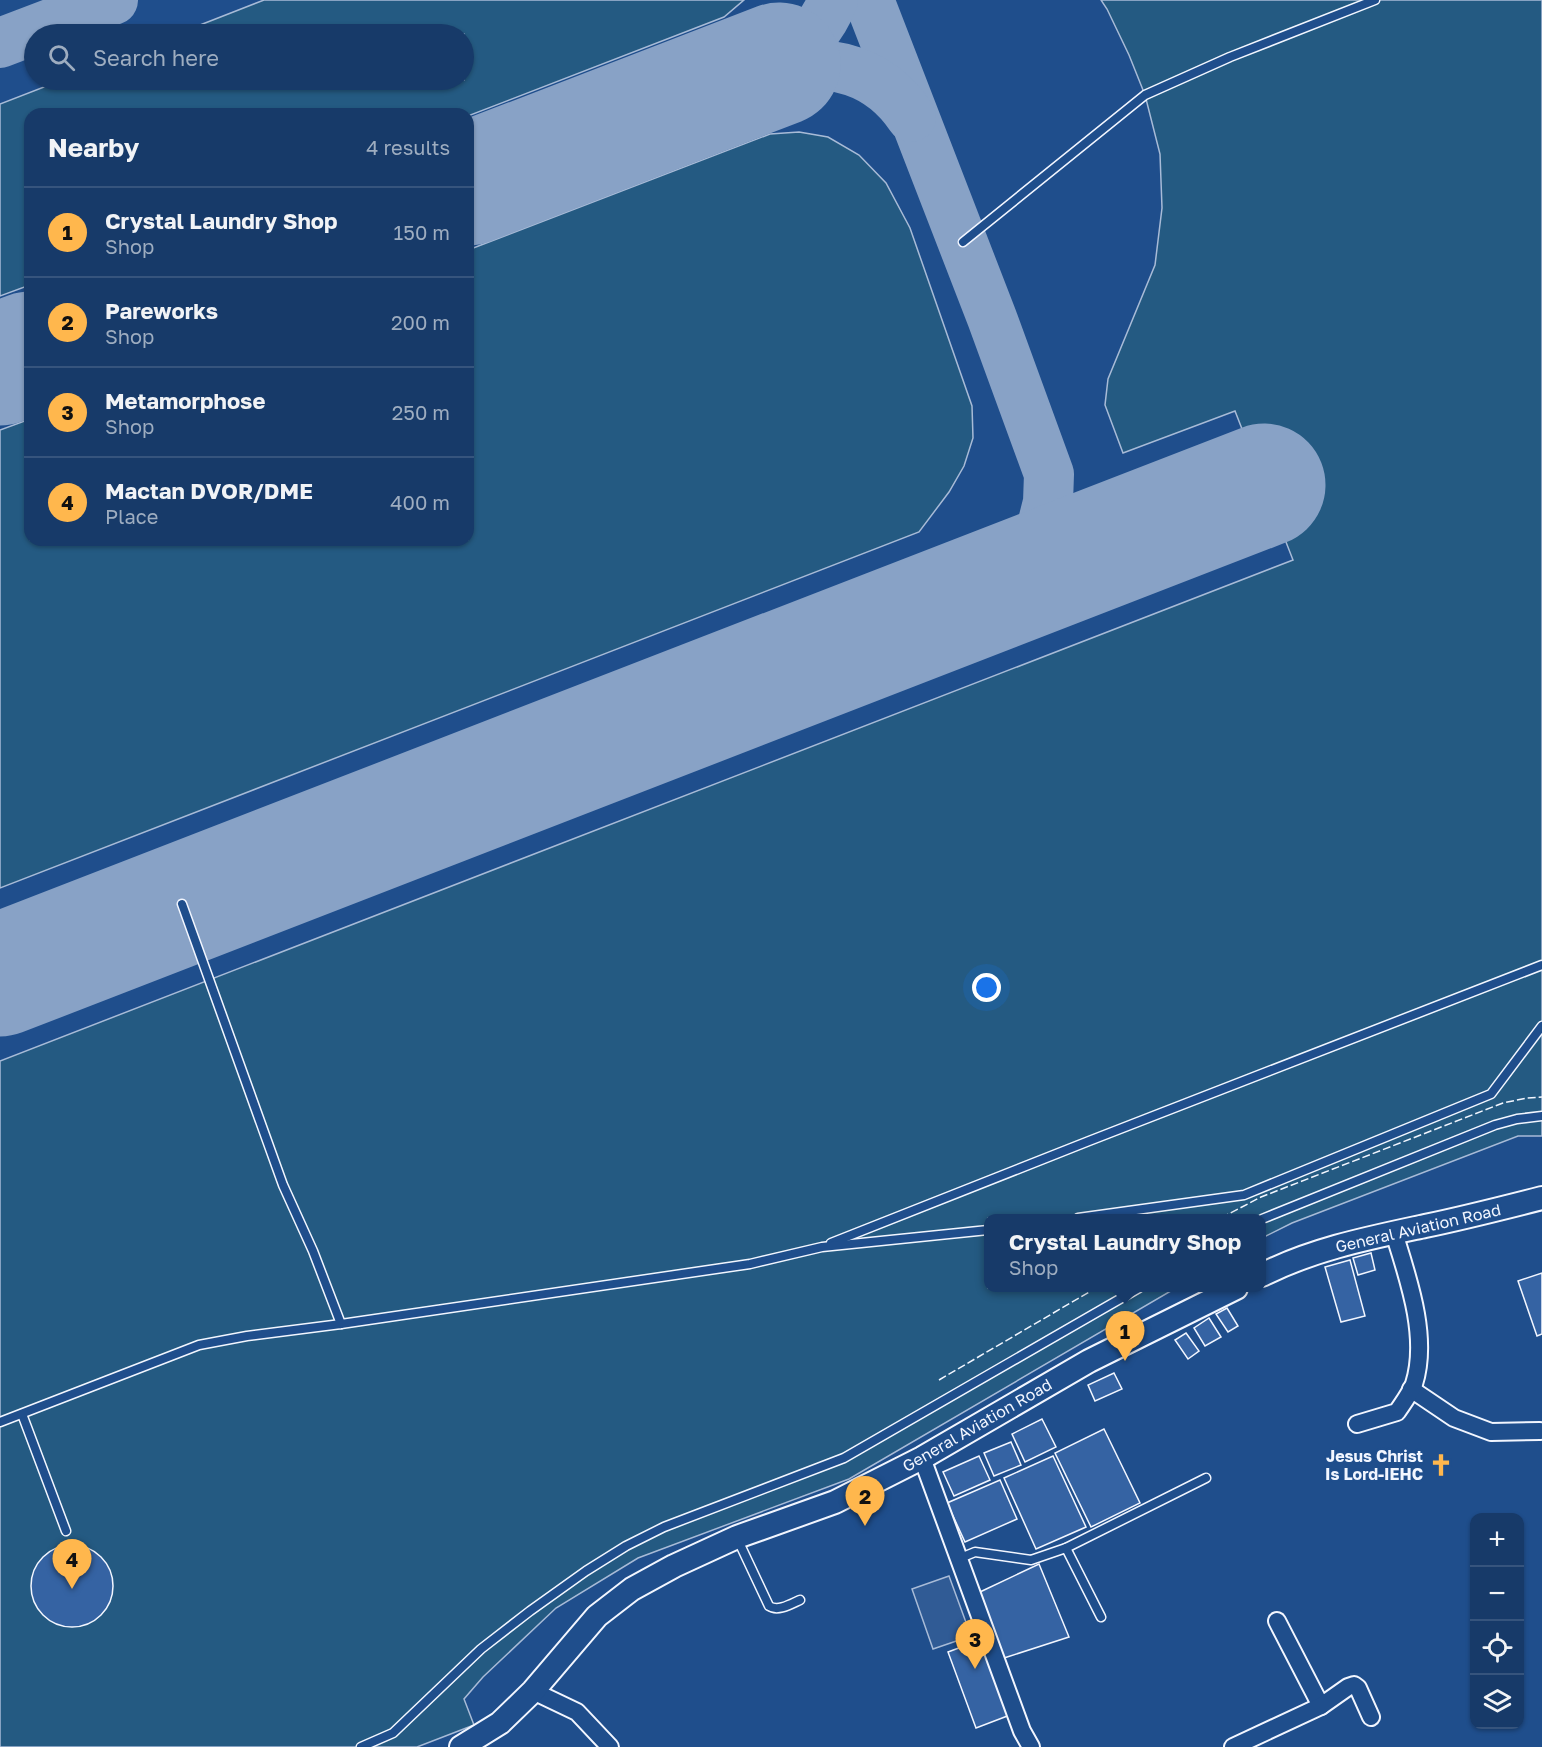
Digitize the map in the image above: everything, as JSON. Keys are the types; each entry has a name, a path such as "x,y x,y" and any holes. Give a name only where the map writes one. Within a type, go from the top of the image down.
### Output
{"main road":[{"name":"General Aviation Road","path":"1266,1273 1284,1263 1338,1245 1542,1198"},
{"name":"General Aviation Road","path":"461,1747 500,1723 533,1691 597,1616 632,1588 737,1537 835,1502 922,1458 1089,1361 1226,1292"}],"street":[{"path":"1357,1424 1397,1412 1414,1382 1420,1337 1409,1281 1394,1233"},
{"path":"1411,1389 1454,1418 1491,1432 1540,1431"},
{"path":"922,1458 1022,1731 1031,1747"},
{"path":"1277,1621 1321,1706"},
{"path":"1233,1747 1321,1706 1348,1687 1358,1688 1371,1717"},
{"path":"533,1691 577,1712 610,1747"}],"lane":[{"path":"963,242 1145,95 1230,57 1376,0"},
{"path":"182,904 280,1175 341,1324"},
{"path":"822,1247 1100,1136 1542,965"},
{"path":"1107,1214 1244,1195 1491,1094 1542,1026"},
{"path":"1266,1217 1496,1125 1516,1119 1542,1116"},
{"path":"0,1422 199,1345 247,1336 750,1264 822,1247 984,1230"},
{"path":"361,1747 393,1733 481,1649 586,1571 626,1546 664,1527 819,1469 860,1450 1130,1292"},
{"path":"22,1414 66,1532"},
{"path":"958,1559 975,1552 1031,1560 1066,1548 1206,1478"},
{"path":"737,1537 769,1606 773,1609 800,1600"},
{"path":"1066,1548 1101,1617"}],"shaded area":[{"path":"264,0 744,0 724,17 474,114 474,108 24,108 24,287 0,296 0,104 36,90 474,90 474,24 203,24"},
{"path":"1101,0 1542,0 1542,1136 1518,1136 1292,1223 1266,1236 1266,1214 984,1214 984,1292 1169,1292 849,1479 638,1558 556,1608 483,1677 464,1699 474,1725 417,1747 0,1747 0,1061 1293,560 1235,411 1123,453 1105,405 1108,379 1155,265 1162,208 1160,154 1145,95"},
{"path":"799,132 828,137 859,155 886,183 910,228 972,406 973,438 964,466 949,492 919,532 0,888 0,430 24,421 24,546 474,546 474,248 770,134"},
{"path":"949,1576 971,1636 933,1649 912,1589"}],"building":[{"path":"1371,1253 1375,1270 1358,1275 1353,1258"},
{"path":"1350,1260 1365,1316 1341,1322 1325,1267"},
{"path":"1542,1273 1542,1334 1537,1336 1518,1281"},
{"path":"1227,1308 1238,1326 1228,1332 1216,1314"},
{"path":"1209,1318 1221,1337 1205,1346 1194,1328"},
{"path":"1186,1333 1199,1351 1188,1359 1175,1340"},
{"path":"1114,1373 1122,1389 1095,1401 1088,1385"},
{"path":"1042,1419 1056,1447 1025,1462 1012,1434"},
{"path":"1104,1429 1140,1503 1091,1527 1055,1453"},
{"path":"1011,1442 1021,1465 994,1476 984,1453"},
{"path":"979,1456 990,1480 954,1496 943,1472"},
{"path":"1053,1456 1086,1527 1036,1549 1004,1478"},
{"path":"1000,1480 1017,1519 965,1542 947,1503"},
{"path":"72,1545 88,1549 101,1557 109,1570 113,1586 109,1602 101,1615 88,1623 72,1627 56,1623 43,1615 35,1602 31,1586 35,1570 43,1557 56,1549"},
{"path":"1039,1564 1069,1637 1004,1658 980,1592"},
{"path":"983,1639 1010,1715 976,1728 948,1652"}],"taxiway":[{"path":"50,24 113,0"},
{"path":"779,64 811,36 829,10 833,0"},
{"path":"869,0 992,318 1049,474 1048,502 1042,526 1031,549 1002,581 980,595"},
{"path":"0,43 24,34"},
{"path":"779,64 818,64 853,71 884,88 911,117"},
{"path":"0,972 10,971"}],"runway":[{"path":"474,182 779,64"},
{"path":"0,364 24,355"},
{"path":"0,975 1264,485"}],"fence":[{"path":"1229,1214 1261,1197 1503,1103 1542,1097"},
{"path":"939,1380 1089,1292"}],"place":[{"name":"Crystal Laundry Shop","path":"1125,1361"},
{"name":"Jesus Christ Is Lord-IEHC","path":"1441,1465"},
{"name":"Pareworks","path":"865,1526"},
{"name":"Mactan DVOR/DME","path":"72,1589"},
{"name":"Metamorphose","path":"975,1669"}]}
